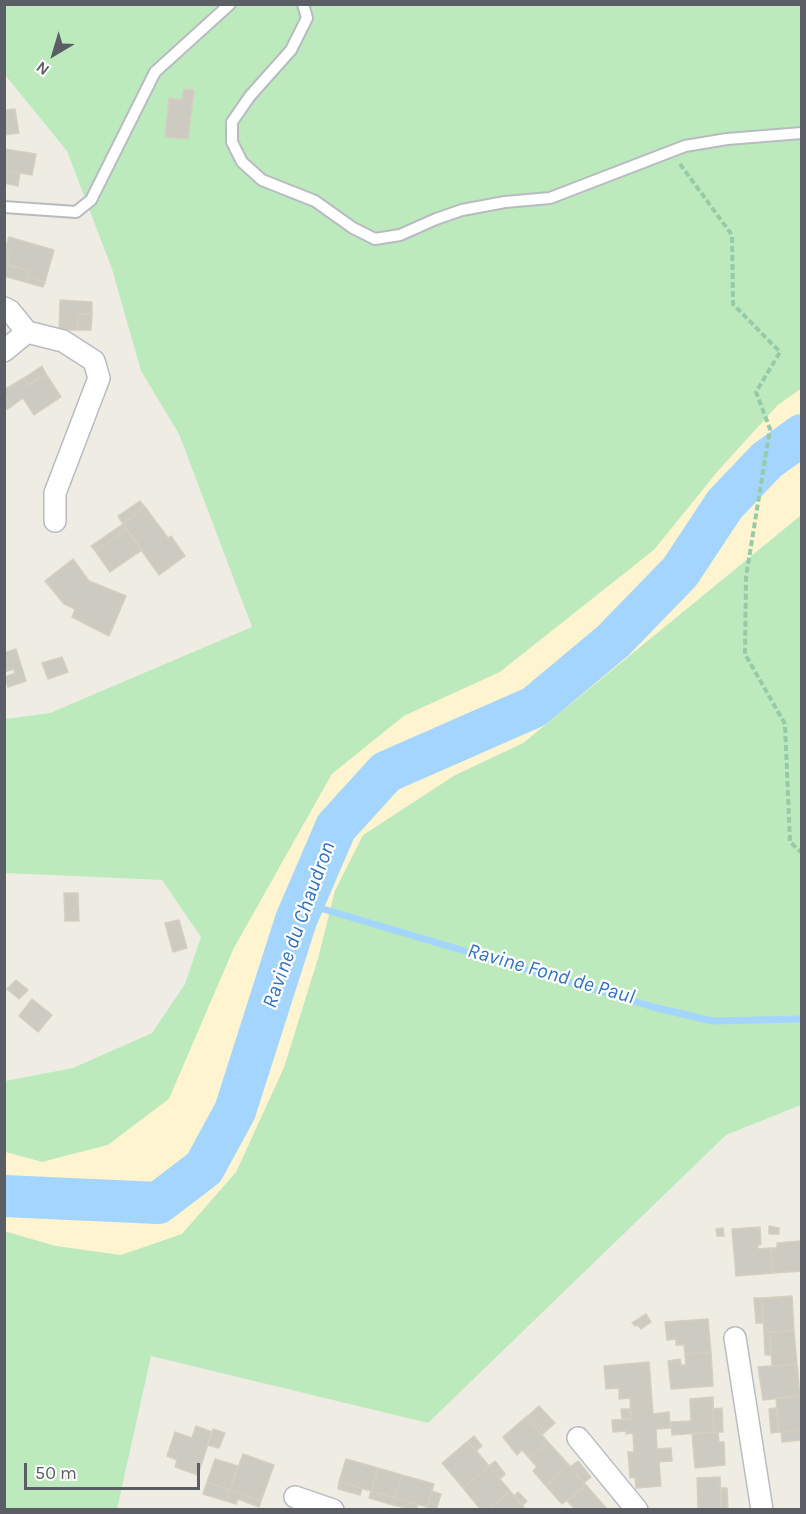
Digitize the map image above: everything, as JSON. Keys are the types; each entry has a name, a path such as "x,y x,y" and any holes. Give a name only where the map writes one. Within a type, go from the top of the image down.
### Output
{"street":[{"path":"4,308 10,311 27,332 63,341 93,360 99,378 55,494 55,521"},
{"path":"4,351 27,332"},
{"path":"735,1338 762,1509"},
{"path":"578,1438 638,1509"},
{"path":"295,1497 333,1509"}],"lane":[{"path":"4,207 76,212 91,200 155,72 230,4"},
{"path":"303,4 307,18 291,50 250,96 232,122 232,142 242,162 262,180 315,201 353,228 375,238 400,235 462,210 505,202 550,198 685,146 780,133 801,133"}],"path":[{"path":"671,152 732,234 733,304 780,352 756,392 770,429 746,577 745,654 785,724 790,842 801,853"}],"green space":[{"path":"5,5 801,5 801,389 778,405 718,471 654,550 500,672 404,716 332,774 234,948 169,1099 108,1145 42,1162 5,1152 5,1081 73,1068 152,1033 185,984 201,937 162,880 5,873 5,719 50,713 252,627 179,434 141,371 112,269 67,151 5,75"},
{"path":"801,515 801,1105 726,1135 428,1423 151,1356 117,1509 5,1509 4,1231 56,1246 236,1172 284,1067 318,958 335,890 363,835 455,775 523,743"}],"sand":[{"path":"801,389 801,515 523,743 455,775 363,835 335,890 318,958 284,1067 236,1172 182,1234 121,1255 56,1246 5,1231 5,1152 42,1162 108,1145 169,1099 234,948 332,774 404,716 500,672 654,550 718,471 778,405"}],"building":[{"path":"184,89 194,90 188,139 165,137 169,98 182,100"},
{"path":"4,108 5,110 15,109 19,133 4,135"},
{"path":"4,149 36,154 32,175 4,170"},
{"path":"4,170 20,173 18,186 4,183"},
{"path":"9,237 54,250 45,282 27,277 29,271 8,265 11,253 4,251"},
{"path":"4,252 11,253 8,265 29,271 27,277 45,282 43,287 4,276"},
{"path":"60,300 92,302 92,314 78,314 78,330 59,330"},
{"path":"78,314 92,314 91,330 78,330"},
{"path":"42,366 46,374 28,385 24,378"},
{"path":"46,374 61,397 34,415 23,398 12,406 4,390 24,378 28,385"},
{"path":"4,394 12,406 4,411"},
{"path":"140,501 145,507 123,524 118,516"},
{"path":"145,507 168,538 171,536 185,556 159,575 123,524"},
{"path":"123,524 127,529 96,552 91,546"},
{"path":"127,529 142,550 110,572 96,552"},
{"path":"73,559 89,581 126,596 109,636 72,617 75,609 64,604 45,581"},
{"path":"16,649 26,681 8,687 5,677 15,673 14,669 4,672 4,653"},
{"path":"62,657 68,672 48,679 42,663"},
{"path":"64,893 78,893 79,921 65,921"},
{"path":"179,920 187,948 173,952 165,923"},
{"path":"16,980 28,990 19,999 7,989"},
{"path":"32,999 52,1015 38,1032 19,1016"},
{"path":"769,1226 779,1228 779,1234 769,1234"},
{"path":"760,1227 761,1244 758,1245 758,1249 771,1248 773,1273 736,1276 732,1229"},
{"path":"723,1228 724,1236 717,1236 716,1229"},
{"path":"801,1241 802,1271 773,1273 771,1248 777,1248 777,1243"},
{"path":"792,1296 794,1331 764,1332 762,1298"},
{"path":"754,1298 762,1298 763,1323 756,1323"},
{"path":"646,1314 651,1322 641,1329 632,1323"},
{"path":"708,1319 711,1352 685,1354 684,1345 676,1345 676,1339 667,1340 665,1322"},
{"path":"794,1331 797,1364 772,1366 770,1332"},
{"path":"764,1332 770,1332 771,1355 765,1355"},
{"path":"711,1352 713,1386 671,1389 668,1361 680,1359 681,1365 686,1365 685,1354"},
{"path":"649,1362 653,1414 669,1412 670,1428 656,1429 657,1449 671,1448 672,1461 659,1462 661,1486 636,1488 635,1477 630,1478 628,1452 634,1452 633,1433 613,1432 612,1420 631,1419 630,1398 619,1399 619,1388 606,1389 604,1366"},
{"path":"797,1364 800,1396 763,1400 758,1367"},
{"path":"802,1396 802,1430 779,1432 776,1398"},
{"path":"713,1397 714,1432 672,1435 671,1422 691,1421 690,1399"},
{"path":"539,1406 555,1423 545,1432 529,1415"},
{"path":"722,1408 723,1432 714,1432 713,1409"},
{"path":"776,1408 779,1432 771,1433 769,1409"},
{"path":"621,1409 630,1409 631,1419 622,1419"},
{"path":"529,1415 545,1432 542,1435 526,1417"},
{"path":"526,1417 548,1442 529,1458 522,1450 517,1455 503,1437"},
{"path":"196,1426 212,1432 198,1475 175,1467 177,1460 167,1456 175,1432 192,1438"},
{"path":"213,1429 225,1433 219,1448 207,1445"},
{"path":"802,1430 802,1440 782,1442 781,1432"},
{"path":"718,1432 719,1442 724,1442 725,1465 695,1468 692,1433"},
{"path":"474,1436 482,1446 476,1451 468,1441"},
{"path":"468,1441 489,1466 463,1488 442,1463"},
{"path":"548,1442 569,1465 546,1486 533,1471 537,1467 529,1458"},
{"path":"243,1454 274,1465 261,1501 230,1490"},
{"path":"215,1459 238,1466 230,1490 207,1482"},
{"path":"346,1459 378,1468 371,1491 339,1482"},
{"path":"495,1461 505,1474 500,1479 489,1466"},
{"path":"578,1461 591,1477 584,1483 570,1467"},
{"path":"569,1465 586,1485 562,1504 546,1486"},
{"path":"489,1466 510,1491 488,1510 481,1510 463,1488"},
{"path":"378,1468 402,1475 395,1498 371,1491"},
{"path":"402,1475 434,1484 427,1507 395,1498"},
{"path":"720,1477 721,1510 698,1510 697,1478"},
{"path":"207,1482 230,1490 226,1501 203,1494"},
{"path":"339,1482 362,1488 360,1495 338,1489"},
{"path":"586,1485 607,1510 572,1510 574,1508 567,1501"},
{"path":"721,1488 727,1488 728,1510 721,1510"},
{"path":"230,1490 261,1501 259,1507 238,1499 236,1504 226,1501"},
{"path":"371,1491 395,1498 393,1505 369,1498"},
{"path":"432,1491 441,1494 436,1510 427,1507"},
{"path":"510,1491 526,1510 494,1510 492,1506"},
{"path":"518,1492 527,1501 523,1505 514,1496"},
{"path":"395,1498 418,1505 416,1510 393,1505"}],"waterway":[{"name":"Ravine du Chaudron","path":"4,1196 158,1203 204,1168 235,1111 296,920 336,827 386,772 534,707 613,641 680,572 725,504 767,460 802,435"},
{"name":"Ravine Fond de Paul","path":"303,903 653,1007 712,1021 802,1019"}]}
